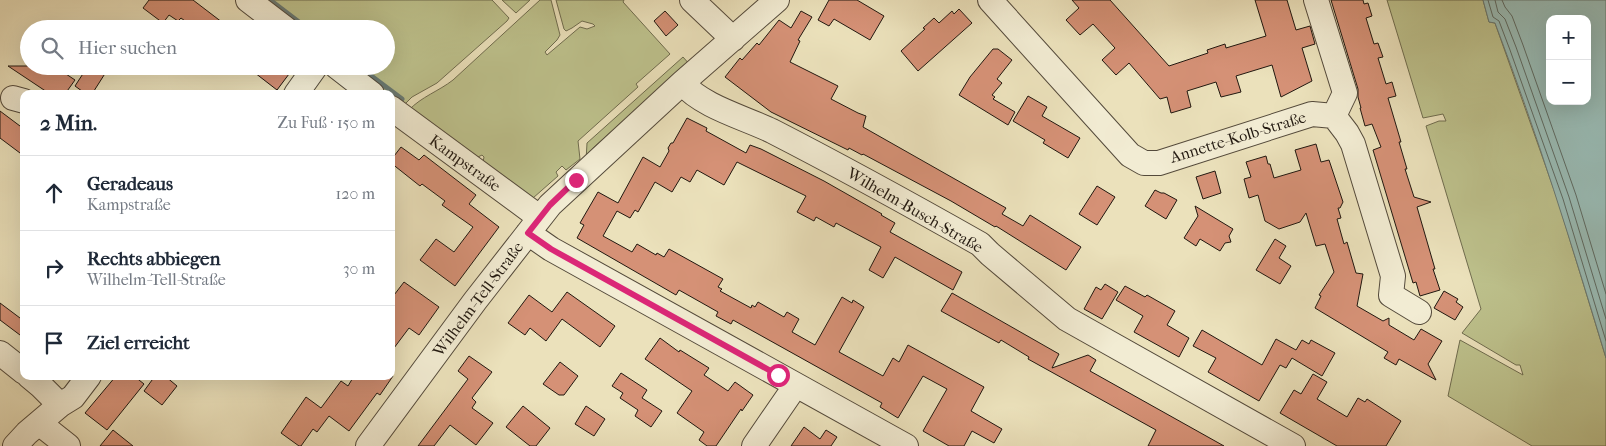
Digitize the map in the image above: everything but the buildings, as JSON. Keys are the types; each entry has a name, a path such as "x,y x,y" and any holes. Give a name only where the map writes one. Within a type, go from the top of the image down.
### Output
{"street":[{"path":"248,0 274,20"},
{"path":"692,0 734,39"},
{"name":"Wilhelm-Tell-Straße","path":"368,446 533,225 576,180 682,83 777,0"},
{"name":"Annette-Kolb-Straße","path":"990,0 1130,155 1144,162 1158,162 1312,114 1334,116"},
{"path":"1316,0 1345,93 1334,116 1353,144 1393,276 1390,295 1419,312"},
{"path":"299,90 310,75"},
{"path":"348,75 367,90"},
{"name":"Wilhelm-Busch-Straße","path":"682,83 690,92 700,98 831,161 980,244 1067,319 1293,446"},
{"name":"Kampstraße","path":"395,111 533,225 551,249 906,446"},
{"path":"0,353 20,369"},
{"path":"33,380 60,405"},
{"path":"15,446 27,433 60,405 73,397 86,380"},
{"path":"754,446 796,385"},
{"path":"39,423 68,446"}],"green space":[{"path":"261,0 492,0 509,18 437,83 412,97 403,106 395,100 395,90 382,90 362,75 395,75 395,20 288,20"},
{"path":"502,0 530,0 516,13"},
{"path":"540,0 551,0 560,35 545,52 547,55 580,27 587,29 595,26 582,21 566,31 556,0 624,0 623,2 670,54 636,84 638,87 578,141 580,159 566,170 562,166 556,172 558,176 533,198 483,162 484,157 482,155 476,158 409,110 419,101 453,80"},
{"path":"1387,0 1483,0 1489,22 1495,23 1558,201 1606,358 1606,446 1532,446 1448,396 1460,340 1523,375 1520,365 1516,365 1462,333 1481,309 1426,126 1439,121 1446,121 1443,114 1423,118"},
{"path":"683,57 691,66 671,78 593,148 592,155 586,161 587,143"}],"water":[{"path":"1483,0 1606,0 1606,358 1540,148 1495,23 1489,22"}],"waterway":[{"path":"270,0 296,20"},
{"path":"370,75 390,90"},
{"path":"395,94 402,99"}],"route":[{"path":"576,180 550,205 528,233 551,249 778,375"}]}
